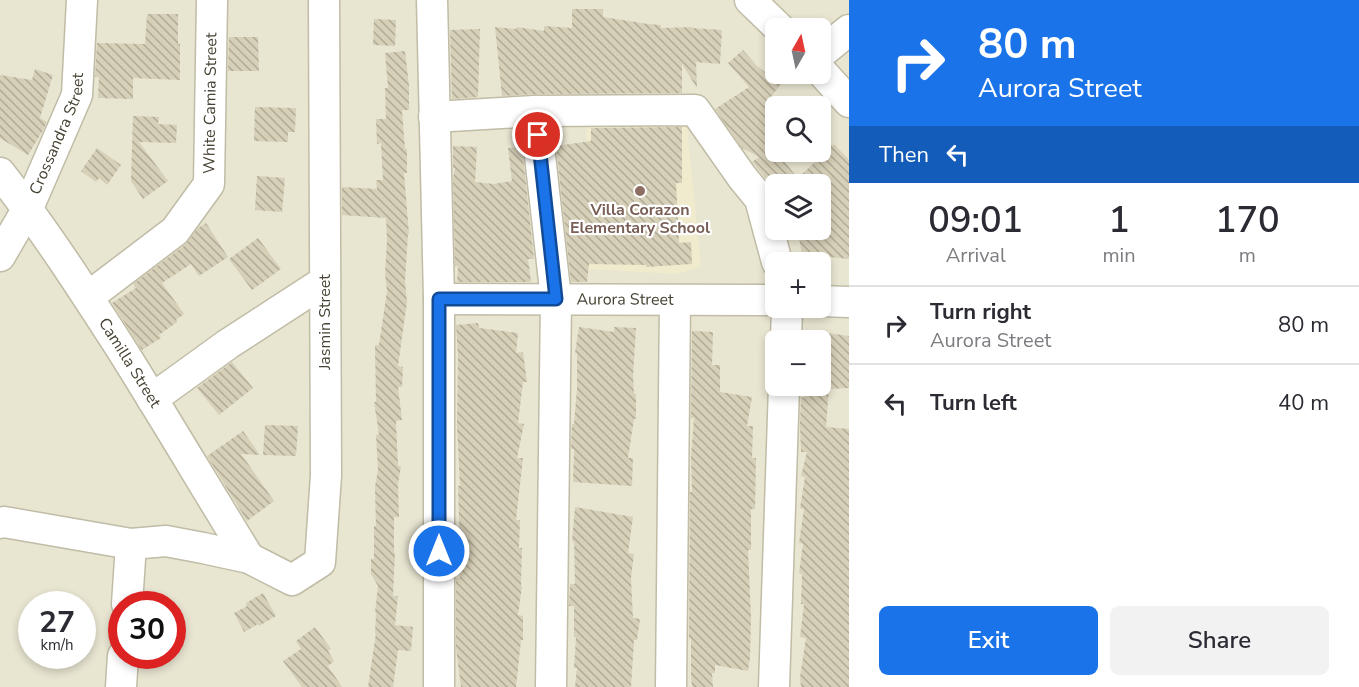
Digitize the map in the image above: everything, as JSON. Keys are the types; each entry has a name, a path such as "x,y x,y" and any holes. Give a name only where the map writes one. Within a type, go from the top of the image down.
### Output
{"street":[{"name":"Crossandra Street","path":"0,256 28,208 77,95 82,0"},
{"name":"White Camia Street","path":"88,297 175,231 209,184 212,0"},
{"name":"Jasmin Street","path":"249,558 292,580 320,562 326,475 324,0"},
{"path":"432,0 439,299 439,687"},
{"path":"750,0 769,18"},
{"path":"831,45 849,30"},
{"path":"831,82 849,102"},
{"path":"434,117 535,111 695,110 760,199 774,252"},
{"path":"535,111 556,299 550,687"},
{"name":"Camilla Street","path":"0,173 28,208 88,297 249,558"},
{"path":"152,399 228,344 325,281"},
{"name":"Aurora Street","path":"439,299 765,300"},
{"path":"670,687 675,301"},
{"path":"831,301 849,302"},
{"path":"774,687 784,396"},
{"path":"1,521 131,544 166,541 249,558"},
{"path":"128,591 131,544"},
{"path":"121,687 122,669"}],"shaded area":[{"path":"0,0 849,0 849,687 0,687"},
{"name":"Villa Corazon Elementary School","path":"587,113 686,116 701,267 677,274 585,269"}],"building":[{"path":"572,9 603,9 603,17 661,25 661,28 692,27 722,30 720,64 696,62 697,88 682,64 682,93 502,96 495,27 544,31 544,26 572,28"},
{"path":"147,14 178,14 180,80 133,78 133,99 98,98 99,77 95,77 97,43 145,44"},
{"path":"374,19 396,20 395,46 373,45"},
{"path":"480,29 478,97 452,99 450,30"},
{"path":"229,37 258,37 259,71 228,71"},
{"path":"743,50 765,72 765,84 781,84 772,96 765,96 765,162 784,162 795,174 765,174 765,178 752,162 759,157 742,148 715,109 749,87 728,63"},
{"path":"405,51 409,110 402,110 405,149 407,149 407,173 404,173 409,234 405,281 407,302 398,366 403,367 402,387 398,387 402,420 396,421 398,466 401,466 398,484 399,517 394,517 393,596 398,596 395,625 413,627 411,651 398,650 393,687 368,687 376,633 375,613 378,586 371,574 371,559 374,559 374,526 376,526 375,487 378,469 376,435 379,434 374,402 376,402 375,345 379,345 387,291 386,218 342,215 342,187 377,189 376,180 383,180 381,143 377,144 376,119 386,119 385,88 388,88 385,53"},
{"path":"35,69 53,75 40,118 47,122 28,155 0,138 0,75 32,80"},
{"path":"255,107 296,108 295,132 288,132 288,142 254,141"},
{"path":"133,116 159,117 158,124 177,125 176,143 139,142 168,181 143,199 131,181"},
{"name":"Villa Corazon Elementary School","path":"682,127 682,183 676,183 679,243 691,242 692,264 646,267 646,265 589,264 587,282 571,282 556,146 591,141 591,128"},
{"path":"834,144 849,160 849,259 831,257 831,252 802,252 799,240 831,240 831,174 802,174 815,162 831,162 831,145"},
{"path":"453,146 477,147 475,182 494,184 512,181 508,148 522,147 534,259 528,259 531,282 457,282"},
{"path":"97,148 121,165 107,185 99,178 96,182 81,171"},
{"path":"257,176 285,178 282,212 255,210"},
{"path":"206,223 228,257 199,276 191,264 162,283 184,314 159,335 161,338 142,350 112,303 136,288 133,284 185,245 198,228"},
{"path":"258,238 281,269 252,290 229,259"},
{"path":"478,323 479,328 518,333 516,353 523,352 527,382 523,382 518,423 524,424 517,458 523,458 516,520 520,520 519,548 522,548 522,586 518,615 523,616 523,640 521,640 516,687 461,687 456,648 456,578 460,578 458,486 460,486 456,325"},
{"path":"579,327 614,332 614,327 636,328 633,376 636,419 634,419 628,458 633,458 632,486 573,482 574,449 571,449 577,389 577,353 575,353"},
{"path":"692,331 713,332 712,365 720,365 720,392 752,397 747,426 753,426 752,458 756,458 755,509 751,509 751,550 748,550 751,617 748,671 715,665 715,673 712,673 713,687 692,687 691,674 691,638 689,639 690,492 692,492 691,456 694,418 691,418"},
{"path":"831,334 849,336 849,388 831,389"},
{"path":"232,362 253,388 219,415 197,388"},
{"path":"804,396 828,396 826,427 849,429 849,687 801,687 800,677 806,638 800,637 804,604 801,604 802,574 799,573 803,544 799,543 804,509 800,508 805,477 801,476 807,452 801,452 801,397 804,398"},
{"path":"265,425 298,426 296,456 263,455"},
{"path":"243,431 260,455 241,454 274,501 247,521 207,456"},
{"path":"575,507 633,517 628,553 634,554 631,578 633,618 640,619 637,640 634,640 631,687 575,687 577,668 574,668 576,637 574,637 574,606 569,606 570,584 575,584 574,542 572,541"},
{"path":"263,593 276,616 244,632 234,613"},
{"path":"315,627 331,649 328,651 334,661 328,666 342,687 302,687 283,661 301,649 296,641"}],"place":[{"name":"Villa Corazon Elementary School","path":"640,191"}],"route":[{"path":"439,551 439,299 556,299 538,135"}]}
